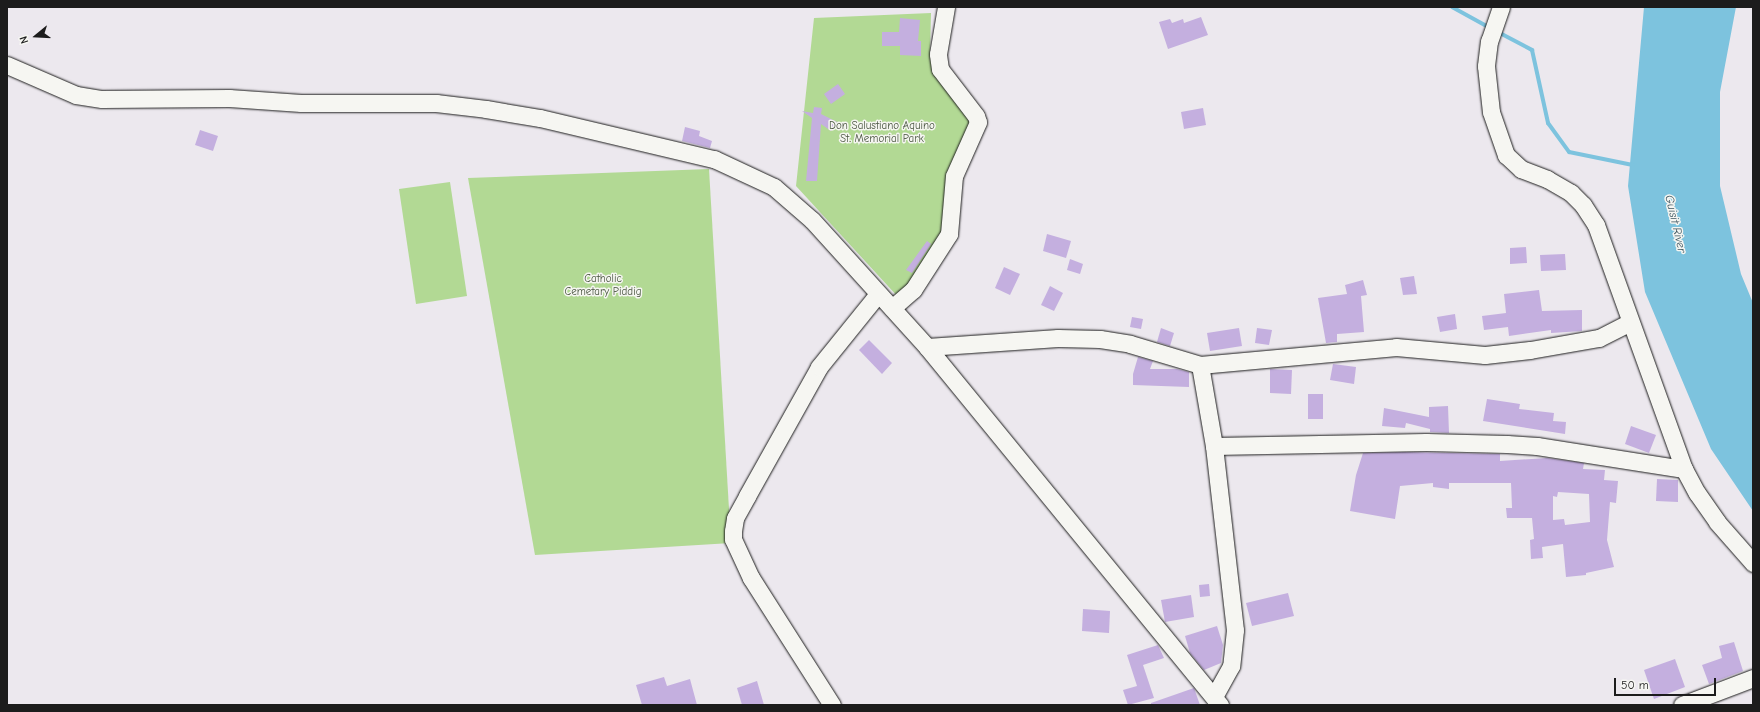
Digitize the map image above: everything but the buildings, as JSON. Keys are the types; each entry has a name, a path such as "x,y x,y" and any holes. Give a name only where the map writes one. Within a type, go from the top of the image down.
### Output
{"street":[{"path":"892,308 913,290 949,234 954,176 978,122 976,116 940,69 938,54 946,7"},
{"path":"1501,7 1489,41 1486,66 1487,93 1497,136 1513,163 1571,193 1583,205 1596,225 1606,249 1630,322 1684,469 1697,493 1717,522 1753,563"},
{"path":"7,65 76,95 102,99 230,98 301,103 436,103 540,118 714,159 774,187 812,220 927,347 1217,701 1231,666 1235,630 1214,446 1200,365"},
{"path":"832,705 751,578 735,544 733,530 736,518 747,496 819,367 878,294"},
{"path":"927,347 1058,338 1100,339 1130,344 1200,365 1396,347 1485,355 1530,350 1599,338 1630,322"},
{"path":"1214,446 1426,442 1507,444 1537,446 1684,469"},
{"path":"1682,705 1753,678"}],"green space":[{"name":"Don Salustiano Aquino St. Memorial Park","path":"931,13 930,54 970,123 947,230 899,298 796,186 814,18"},
{"name":"Catholic Cemetary Piddig","path":"709,169 731,543 535,555 468,178"},
{"path":"450,182 467,296 416,304 399,189"}],"water":[{"name":"Guisit River","path":"1644,7 1736,7 1720,92 1720,186 1741,274 1753,303 1753,511 1711,449 1645,292 1628,186"}],"waterway":[{"path":"1452,7 1490,28"},
{"path":"1496,31 1532,50 1548,123 1569,152 1633,165"}]}
